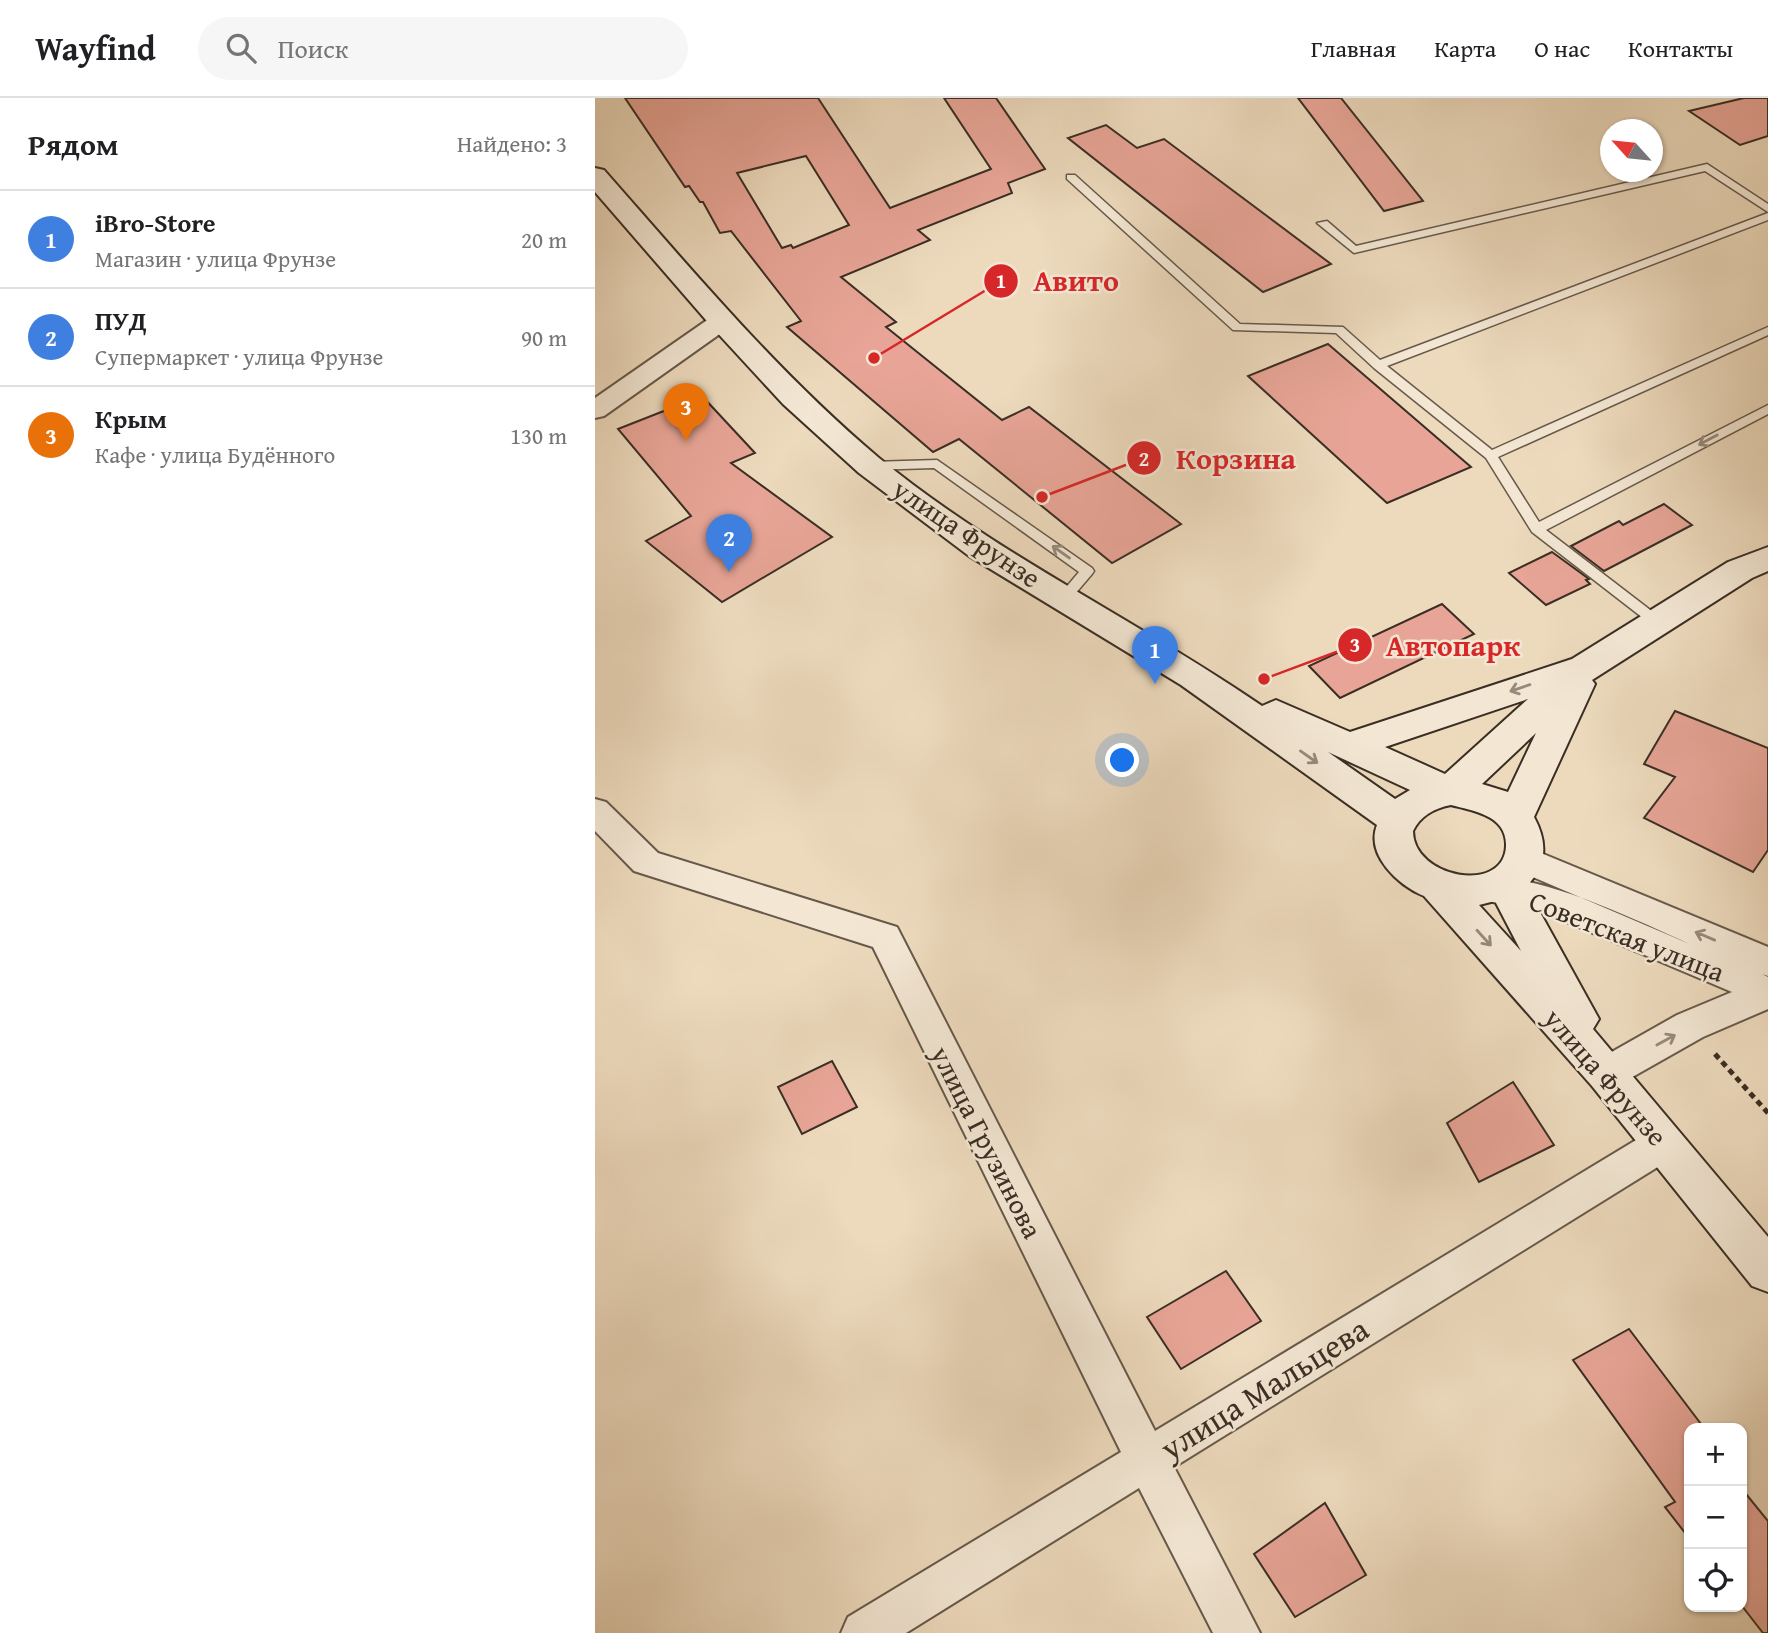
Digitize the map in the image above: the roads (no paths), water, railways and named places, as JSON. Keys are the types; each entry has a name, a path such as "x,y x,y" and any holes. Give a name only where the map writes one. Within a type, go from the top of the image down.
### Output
{"main road":[{"name":"улица Фрунзе","path":"595,176 722,321 794,398 870,466 981,548 1193,676 1398,820"},
{"path":"1193,676 1451,791 1483,796 1515,817 1523,831 1526,845 1504,877 1461,892 1439,888 1405,866 1396,851 1394,835 1398,820 1406,808 1418,799 1451,791 1585,667 1740,570 1768,558"},
{"path":"1348,746 1585,667"},
{"path":"1515,817 1585,667"},
{"path":"1504,877 1607,1073"},
{"name":"улица Фрунзе","path":"1439,888 1607,1073 1768,1271"}],"street":[{"path":"595,410 722,321"},
{"name":"улица Грузинова","path":"595,811 646,862 885,937 1147,1460 1237,1633"},
{"path":"1504,877 1768,962"},
{"name":"Советская улица","path":"1504,877 1540,896 1768,993"},
{"path":"1607,1073 1690,1026 1768,993"},
{"name":"улица Мальцева","path":"864,1633 1664,1143"}],"lane":[{"path":"1324,223 1354,250 1707,167 1768,209"},
{"path":"1071,177 1237,327 1339,330 1378,365 1491,455 1537,529 1657,622"},
{"path":"1378,365 1768,216"},
{"path":"1491,455 1768,331"},
{"path":"1537,529 1768,409"},
{"path":"870,466 937,464 1087,571 1064,598"}],"place":[{"name":"Авито","path":"874,358"},
{"name":"Крым","path":"686,441"},
{"name":"Корзина","path":"1042,497"},
{"name":"ПУД","path":"729,572"},
{"name":"Автопарк","path":"1264,679"},
{"name":"iBro-Store","path":"1155,684"}]}
